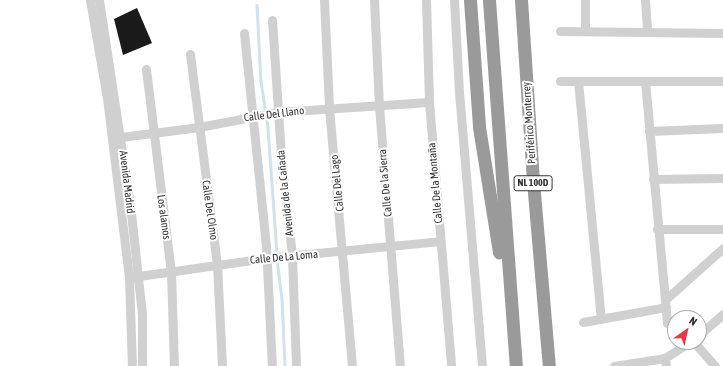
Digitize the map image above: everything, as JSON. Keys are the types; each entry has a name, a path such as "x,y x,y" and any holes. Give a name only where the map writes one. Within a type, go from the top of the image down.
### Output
{"highway":[{"path":"470,0 479,127 502,270 509,288"},
{"name":"NL 100D","path":"489,0 509,288 516,366"},
{"name":"Periférico Monterrey","path":"521,0 532,173 549,366"}],"street":[{"name":"Avenida Madrid","path":"90,0 107,98 133,277 142,314 142,366"},
{"name":"Avenida Madrid","path":"99,0 121,137 133,277 132,366"},
{"name":"Calle Del Lago","path":"324,0 329,108 344,252 352,366"},
{"name":"Calle De la Sierra","path":"374,0 379,106 400,366"},
{"name":"Calle De la Montaña","path":"426,0 428,102 451,366"},
{"path":"454,0 459,92 482,366"},
{"path":"585,0 585,31"},
{"path":"645,0 647,32"},
{"name":"Avenida de la Cañada","path":"272,20 276,112 290,256 296,366"},
{"path":"560,31 723,33"},
{"path":"244,33 251,116 268,257 272,366"},
{"name":"Calle Del Olmo","path":"190,54 217,264 222,366"},
{"name":"Los alamos","path":"146,69 152,134 171,272 174,366"},
{"path":"560,81 723,81"},
{"path":"578,81 601,319"},
{"path":"645,81 657,229 667,323"},
{"name":"Calle Del Llano","path":"121,137 199,127 276,112 428,102"},
{"path":"649,130 723,128"},
{"path":"653,179 723,178"},
{"path":"657,229 723,229"},
{"name":"Calle De La Loma","path":"133,277 268,257 344,252 440,242"},
{"path":"583,322 666,303 723,248"},
{"path":"707,328 723,314"},
{"path":"614,366 666,362 680,350"},
{"path":"701,350 715,366"}],"building":[{"path":"137,8 152,43 123,55 114,19"}],"waterway":[{"path":"257,5 261,81 268,128 277,254"},
{"path":"277,259 282,299 285,366"}]}
